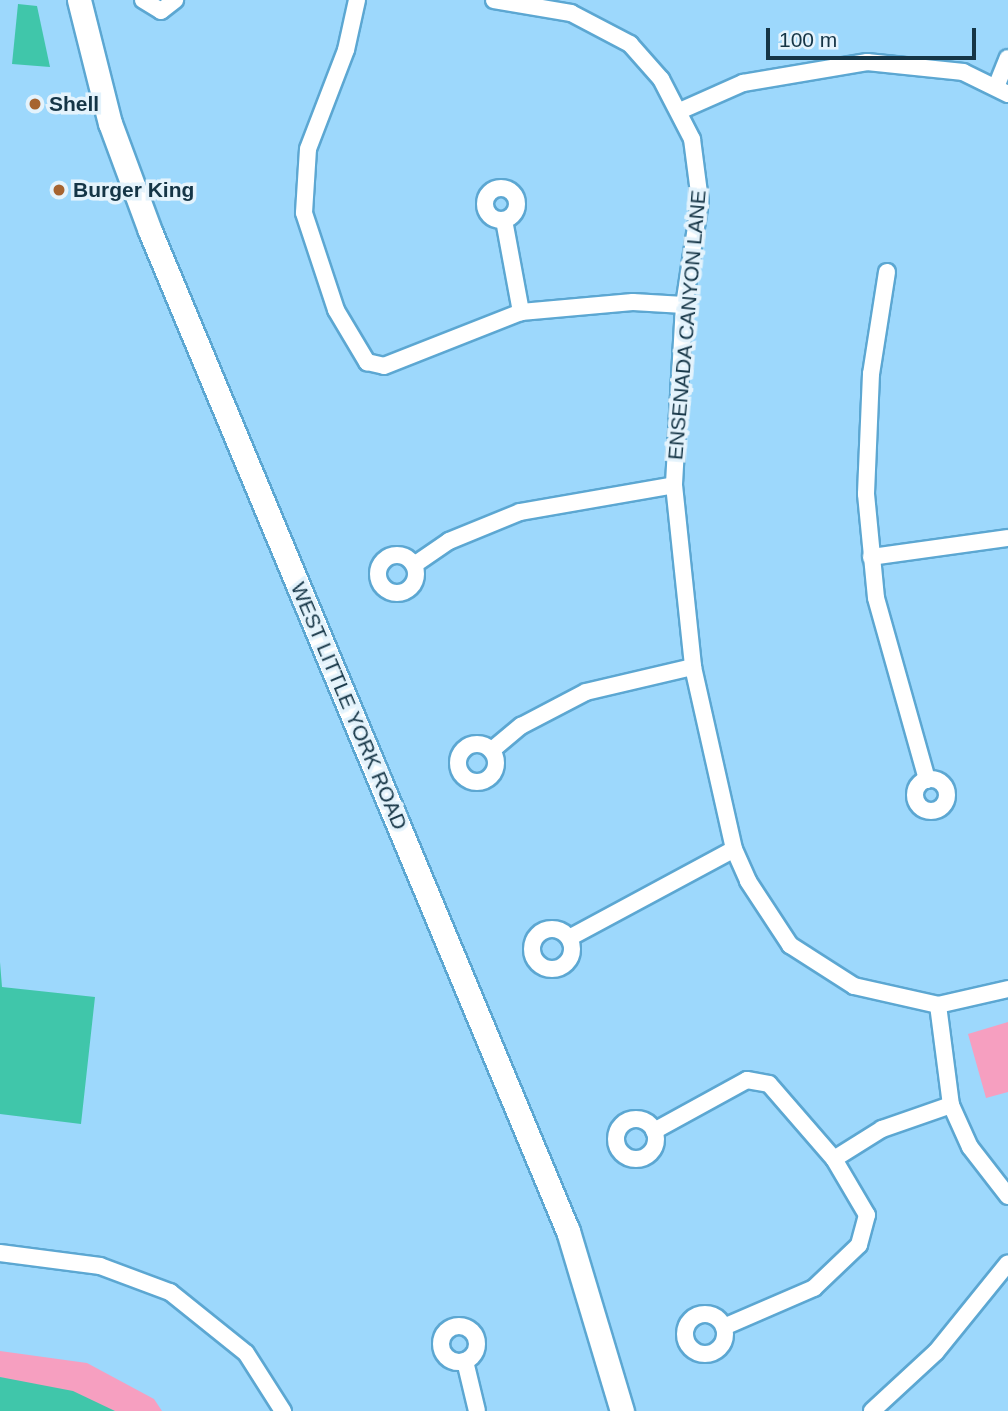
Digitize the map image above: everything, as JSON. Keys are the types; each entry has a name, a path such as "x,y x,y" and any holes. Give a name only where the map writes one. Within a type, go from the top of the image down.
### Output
{"main road":[{"name":"WEST LITTLE YORK ROAD","path":"79,0 110,123 150,231 568,1231 622,1411"}],"street":[{"path":"143,0 161,11 175,0"},
{"path":"357,0 346,50 308,149 304,213 336,310 367,362 384,366 521,312 684,305"},
{"path":"494,0 570,13 630,44 682,110 744,83 867,62 934,66 1002,91 1008,58"},
{"name":"ENSENADA CANYON LANE","path":"682,110 699,171 700,201 684,305 674,485 693,667 734,849 767,915 822,970 895,1000 938,1005 1008,989"},
{"path":"504,220 521,312"},
{"path":"887,272 865,430 871,557 887,648 927,780"},
{"path":"414,565 449,541 520,512 577,497 674,485"},
{"path":"871,557 1008,538"},
{"path":"492,750 521,726 586,692 693,667"},
{"path":"569,938 734,849"},
{"path":"938,1005 951,1105 970,1147 1008,1196"},
{"path":"654,1131 756,1080 777,1091 834,1159 869,1226 859,1245 814,1288 724,1327"},
{"path":"834,1159 881,1129 951,1105"},
{"path":"0,1253 100,1266 170,1292 246,1353 283,1411"},
{"path":"872,1411 936,1353 1008,1263"},
{"path":"465,1361 477,1411"}],"shaded area":[{"path":"18,4 37,6 50,67 12,64"},
{"path":"0,962 2,987 95,997 81,1124 0,1114"},
{"path":"1008,1022 1008,1092 986,1098 968,1034"},
{"path":"0,1351 87,1363 154,1399 162,1411 115,1411 0,1377"},
{"path":"0,1377 73,1391 115,1411 0,1411"}],"place":[{"name":"Shell","path":"35,104"},
{"name":"Burger King","path":"59,190"}]}
